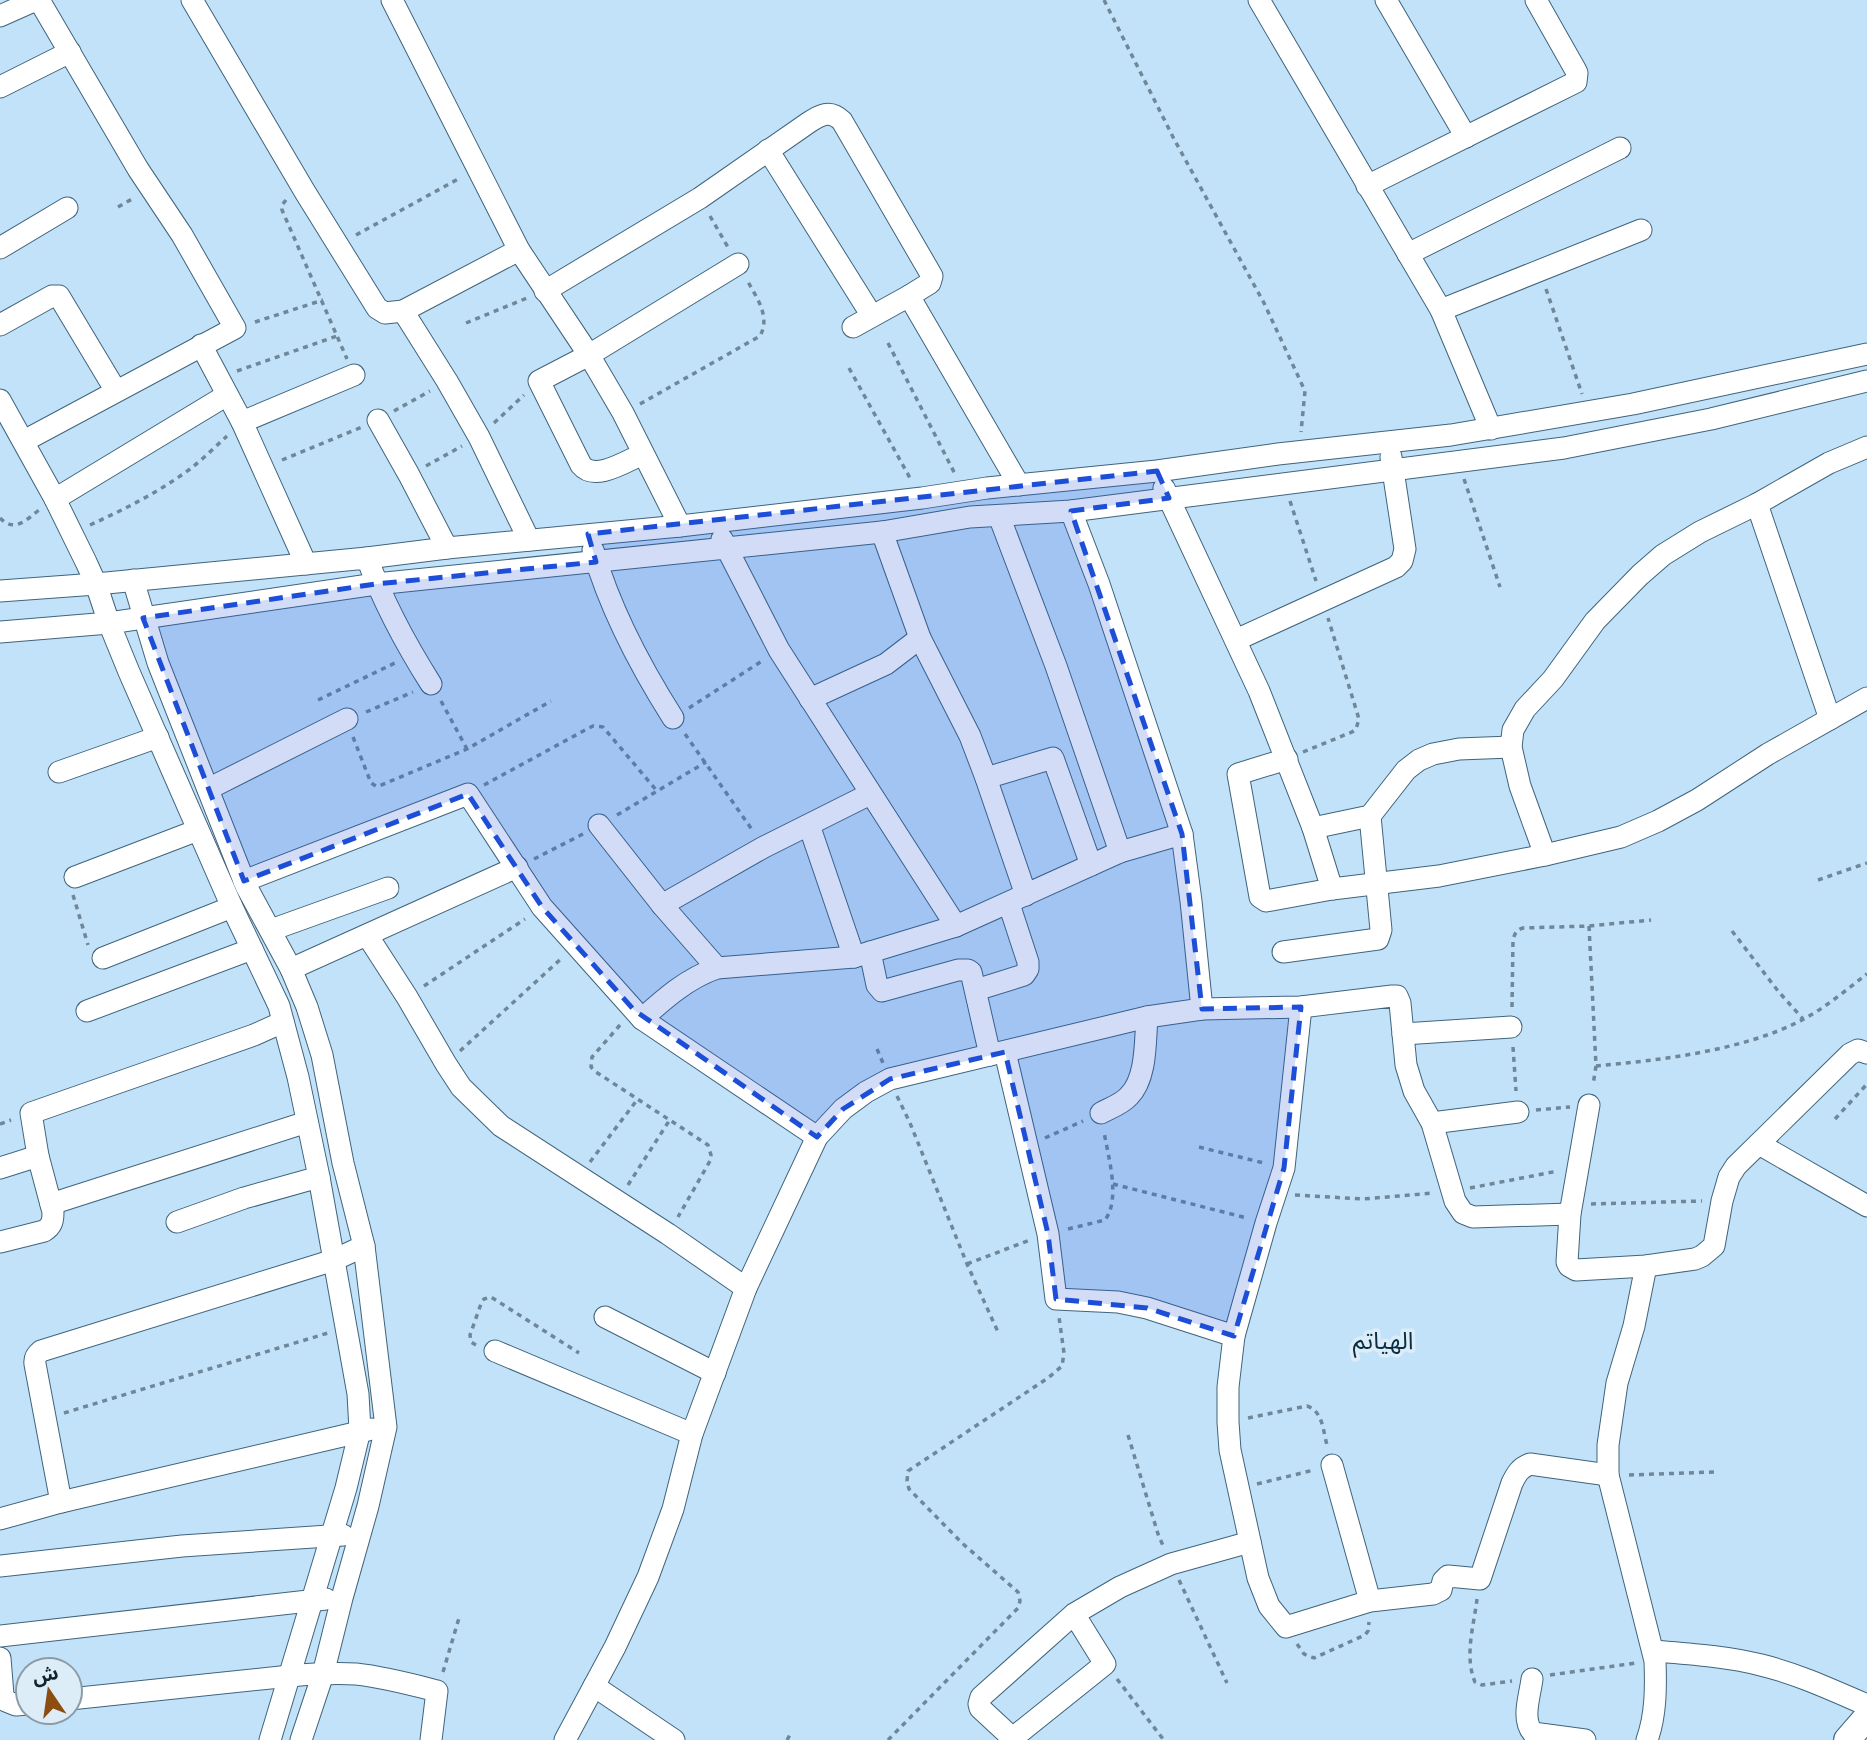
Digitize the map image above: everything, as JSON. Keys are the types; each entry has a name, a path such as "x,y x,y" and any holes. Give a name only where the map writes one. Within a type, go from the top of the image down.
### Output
{"street":[{"path":"0,16 38,0 138,169 182,234 235,328 24,441"},
{"path":"192,0 377,308 386,313 403,311 519,250"},
{"path":"392,0 519,250 589,355 623,413 680,526"},
{"path":"1259,0 1441,310 1491,429"},
{"path":"1386,0 1466,137"},
{"path":"1367,186 1576,82 1577,73 1536,0"},
{"path":"0,87 70,52"},
{"path":"545,291 700,198 768,150 828,113 842,121 932,276 930,283 853,327"},
{"path":"1408,254 1620,149"},
{"path":"768,150 872,316"},
{"path":"0,248 67,208"},
{"path":"1441,310 1641,230"},
{"path":"643,454 604,470 585,470 539,381 589,355 738,264"},
{"path":"0,325 52,296 59,296 116,391"},
{"path":"909,296 1019,485"},
{"path":"403,311 479,437 529,540"},
{"path":"201,345 242,422 306,564"},
{"path":"0,591 306,564 680,526 1451,435 1633,404 1867,354"},
{"path":"242,422 354,375"},
{"path":"0,632 109,623 376,584 882,532 970,517 1070,511 1564,448 1642,434 1867,381"},
{"path":"55,499 222,386"},
{"path":"0,400 55,499 96,584 109,623 198,830 279,1006 298,1077 319,1177 358,1394 360,1430 313,1601 270,1740"},
{"path":"378,420 447,548"},
{"path":"1236,640 1396,567 1402,561 1405,549 1388,442"},
{"path":"1545,855 1520,786 1511,747 1513,730 1525,709 1553,679 1595,621 1663,555 1700,532 1829,463 1867,447"},
{"path":"1157,471 1236,640 1287,759 1332,888"},
{"path":"1756,504 1830,719"},
{"path":"1070,511 1099,584 1182,834 1192,901 1202,1009"},
{"path":"999,516 1056,666 1120,852"},
{"path":"713,521 779,650 956,926"},
{"path":"882,532 920,638 970,736 986,778 1017,899 1028,969 1024,975 976,990"},
{"path":"588,534 614,609 652,685 673,718"},
{"path":"367,558 376,584 412,655 432,684"},
{"path":"133,580 158,663 244,881 291,969 307,1007 321,1055 343,1163 364,1246 386,1427 323,1674 301,1740"},
{"path":"810,699 886,664 920,638"},
{"path":"1287,759 1238,774 1262,900 1270,901 1332,888 1439,876 1621,837 1697,800 1768,754 1867,698"},
{"path":"208,789 347,719"},
{"path":"59,772 158,737"},
{"path":"1313,828 1370,816 1406,770 1433,754 1459,749 1511,747"},
{"path":"986,778 1053,758 1091,865"},
{"path":"244,881 468,794 542,908 638,1015 817,1137"},
{"path":"662,905 764,847 870,794"},
{"path":"1283,952 1378,939 1381,930 1370,816"},
{"path":"599,825 662,905 717,968"},
{"path":"809,825 862,954 882,991 964,970 971,972 1027,1147 1048,1234 1056,1299 1128,1304 1173,1315 1234,1336"},
{"path":"75,877 198,830"},
{"path":"638,1015 703,973 717,968 862,954 956,926 1120,852 1182,834"},
{"path":"291,969 517,867"},
{"path":"271,930 387,888"},
{"path":"103,958 232,907"},
{"path":"367,935 461,1087 501,1126 746,1288"},
{"path":"87,1011 252,949"},
{"path":"565,1740 615,1647 648,1577 673,1509 692,1434 746,1288 817,1137 843,1109 890,1079 1147,1017 1202,1009 1301,1007 1397,996 1406,1065 1414,1091 1432,1123 1458,1207 1463,1213 1473,1217 1570,1209"},
{"path":"1301,1007 1283,1168 1234,1336 1230,1363 1230,1450 1258,1578 1269,1606 1286,1627 1370,1601 1433,1594 1441,1590 1443,1581 1448,1576 1480,1579 1512,1483 1522,1467 1530,1464 1608,1475"},
{"path":"1101,1112 1128,1098 1139,1083 1147,1017"},
{"path":"0,1242 44,1231 53,1221 31,1113 241,1040 283,1022"},
{"path":"1403,1034 1511,1027"},
{"path":"1589,1105 1570,1209 1567,1262 1576,1270 1646,1266 1695,1259 1709,1252 1714,1245 1722,1201 1729,1177 1736,1166 1850,1054 1858,1050 1867,1053"},
{"path":"1432,1123 1518,1112"},
{"path":"51,1204 307,1122"},
{"path":"1759,1144 1867,1206"},
{"path":"0,1168 38,1156"},
{"path":"177,1222 243,1198 319,1177"},
{"path":"61,1502 34,1359 37,1354 334,1260 364,1246"},
{"path":"1646,1266 1617,1383 1608,1445 1608,1475 1654,1656 1656,1692 1647,1740"},
{"path":"605,1317 715,1373"},
{"path":"495,1351 692,1434"},
{"path":"0,1519 360,1430 386,1427"},
{"path":"1332,1465 1370,1601"},
{"path":"0,1566 181,1546 332,1535 359,1536"},
{"path":"1074,1614 1105,1664 1016,1735 998,1735 980,1708 981,1697 1074,1614 1120,1587 1171,1564 1250,1542"},
{"path":"0,1636 342,1598"},
{"path":"1654,1656 1717,1658 1760,1665 1809,1680 1867,1705"},
{"path":"0,1658 3,1695 6,1701 14,1704"},
{"path":"84,1698 290,1676 357,1674 437,1691 431,1740"},
{"path":"1532,1679 1527,1720 1530,1730 1533,1733 1585,1740"},
{"path":"594,1686 674,1740"},
{"path":"1847,1740 1867,1717"}],"path":[{"path":"1104,0 1174,138 1264,303 1305,391 1300,452"},
{"path":"338,245 477,169"},
{"path":"222,386 337,336 282,210 285,200 305,192"},
{"path":"623,413 760,335 764,329 763,310 700,198"},
{"path":"1540,270 1588,412"},
{"path":"466,323 545,291"},
{"path":"235,328 323,300"},
{"path":"888,343 964,492"},
{"path":"849,368 922,498"},
{"path":"263,468 378,420 447,381"},
{"path":"409,475 479,437 539,381"},
{"path":"72,533 156,492 191,468 242,422"},
{"path":"1459,462 1500,587"},
{"path":"1284,483 1359,719 1352,732 1287,759"},
{"path":"0,518 7,525 13,526 55,499"},
{"path":"764,847 673,718 779,650"},
{"path":"318,700 412,655"},
{"path":"467,748 432,684 347,719 371,783 376,786 467,748 551,701"},
{"path":"468,794 593,726 603,727 657,791 705,762"},
{"path":"1818,880 1867,863"},
{"path":"75,877 71,885 91,954 98,959 103,958"},
{"path":"407,997 542,908"},
{"path":"1589,1105 1518,1112 1511,1027 1515,933 1523,928 1589,926 1651,920"},
{"path":"1589,926 1596,1066 1670,1057 1777,1032 1804,1019 1867,974"},
{"path":"1732,931 1778,991 1804,1019"},
{"path":"446,1064 575,946"},
{"path":"638,1015 592,1057 590,1062 596,1073 708,1145 710,1161 668,1234"},
{"path":"890,1079 998,1332"},
{"path":"1835,1119 1867,1084"},
{"path":"579,1176 637,1100"},
{"path":"967,1264 1048,1234 1105,1220 1111,1210 1113,1184 1101,1112 1027,1147"},
{"path":"617,1201 669,1121"},
{"path":"1199,1147 1283,1168"},
{"path":"1275,1194 1363,1199 1452,1191 1577,1167"},
{"path":"1113,1184 1266,1223"},
{"path":"1570,1209 1685,1200 1722,1201"},
{"path":"495,1351 473,1344 470,1335 482,1301 487,1297 579,1353"},
{"path":"888,1740 1018,1608 1020,1601 1018,1592 962,1543 909,1489 908,1471 1062,1366 1064,1353 1056,1299"},
{"path":"45,1419 346,1327"},
{"path":"1228,1422 1311,1407 1319,1413 1332,1465 1238,1489"},
{"path":"1128,1435 1158,1534 1227,1683"},
{"path":"1608,1475 1714,1472"},
{"path":"1480,1579 1469,1660 1475,1682 1482,1685 1532,1679 1654,1656"},
{"path":"437,1691 459,1618"},
{"path":"1286,1627 1304,1654 1314,1658 1366,1635 1368,1631"},
{"path":"1105,1664 1163,1739"},
{"path":"787,1740 791,1733"}],"highlighted area":[{"path":"1157,471 1169,498 1071,511 1182,834 1202,1009 1301,1007 1284,1168 1234,1336 1147,1308 1056,1299 1048,1234 1005,1052 890,1079 843,1109 817,1137 634,1010 542,907 468,794 244,881 143,618 376,584 596,562 588,534"}],"district":[{"name":"الهياتم","path":"1383,1342"}]}
